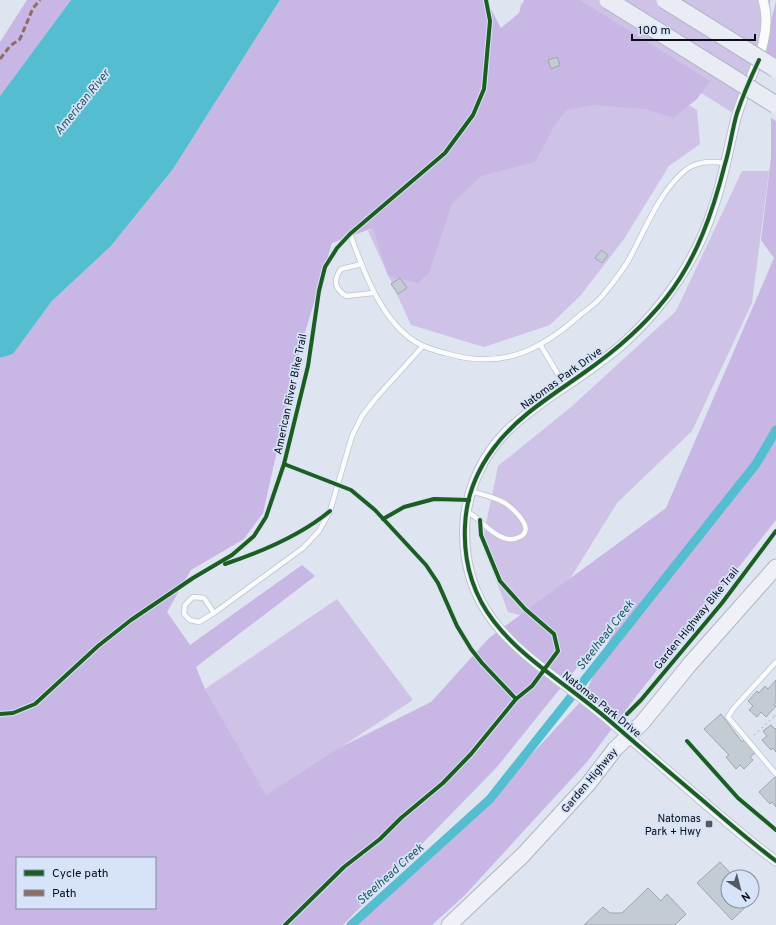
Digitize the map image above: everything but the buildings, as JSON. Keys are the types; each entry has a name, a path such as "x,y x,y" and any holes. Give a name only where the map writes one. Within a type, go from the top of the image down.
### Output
{"highway":[{"path":"608,0 776,105"},
{"path":"665,0 776,69"}],"main road":[{"name":"Garden Highway","path":"449,925 523,855 589,783 602,764 642,723 690,664 776,567"},
{"name":"Garden Highway","path":"737,611 776,572"}],"street":[{"name":"Natomas Park Drive","path":"763,0 767,16 764,39 758,60 736,115 726,163 713,210 693,255 667,297 625,342 541,403 505,433 479,470 470,491 466,511 464,541 467,565 473,587 481,604 492,620 519,650 606,717 776,861"}],"lane":[{"path":"350,234 373,293 404,334 422,347 464,359 488,360 507,357 540,346 565,329 602,296 627,262 648,221 668,189 680,174 690,165 705,161 726,163"},
{"path":"362,264 340,269 336,276 335,283 339,291 346,296 373,293"},
{"path":"540,346 565,386"},
{"path":"214,613 204,598 193,597 185,605 184,614 190,620 199,622 214,613 303,548 319,531 330,512 352,436 362,416 376,398 422,347"},
{"path":"466,511 502,538 512,540 521,537 525,531 525,524 505,503 486,495 470,491"},
{"path":"776,662 733,709 728,717 776,774"}],"path":[{"path":"754,734 776,716 770,712"}],"shaded area":[{"path":"27,0 71,0 0,96 0,42"},
{"path":"280,0 486,0 501,28 519,13 524,0 580,0 710,81 697,99 673,118 645,109 593,105 566,110 556,123 535,162 481,176 452,204 429,273 418,283 388,276 373,228 332,243 300,349 263,513 244,539 191,570 167,612 190,645 302,565 315,576 196,667 205,689 266,795 339,748 431,702 489,638 666,508 774,258 761,240 771,158 771,118 776,121 776,520 634,699 587,762 464,896 432,925 354,925 490,799 583,699 621,613 497,767 343,925 0,925 0,358 13,354 52,301 111,246 173,169"},
{"path":"554,0 771,0 736,115"},
{"path":"776,1 776,60 763,53"},
{"path":"521,3 697,110 700,144 669,166 624,239 581,295 550,325 484,347 411,325 368,231 437,181 503,115"},
{"path":"742,171 769,171 752,303 692,431 617,503 544,621 508,612 482,543 498,466 571,407 676,311"},
{"path":"337,599 413,700 266,796 205,689"}],"water":[{"name":"American River","path":"71,0 280,0 173,169 111,246 52,301 13,354 0,358 0,96"}],"waterway":[{"name":"Steelhead Creek","path":"351,925 490,799 756,464 776,430"}],"marked path":[{"path":"0,59 10,46 20,39 33,8 40,0"}],"cycle path":[{"name":"American River Bike Trail","path":"0,714 13,713 35,704 98,646 131,620 193,578 232,555 254,536 266,517 284,464 308,366 319,291 325,267 337,248 350,234 445,153 473,115 484,89 490,21 486,0"},
{"path":"759,60 737,113 727,158 703,234 687,267 677,283 648,319 618,347 524,416 503,437 493,449 477,476 467,505 465,526 467,562 476,592 492,618 511,641 534,662 586,701 776,861"},
{"name":"American River Bike Trail","path":"284,464 351,490 375,510 426,565 438,583 457,626 471,649 516,699"},
{"path":"383,519 404,507 434,499 469,500"},
{"path":"225,564 293,536 330,511"},
{"path":"285,925 344,867 380,839 401,818 443,783 471,754 516,699 532,686 558,651 554,634 525,609 500,581 481,535 480,520"},
{"name":"Garden Highway Bike Trail","path":"627,714 641,700 722,603 776,531"},
{"path":"687,741 738,798 776,830"}],"place":[{"name":"Natomas Park + Hwy","path":"709,824"}]}
